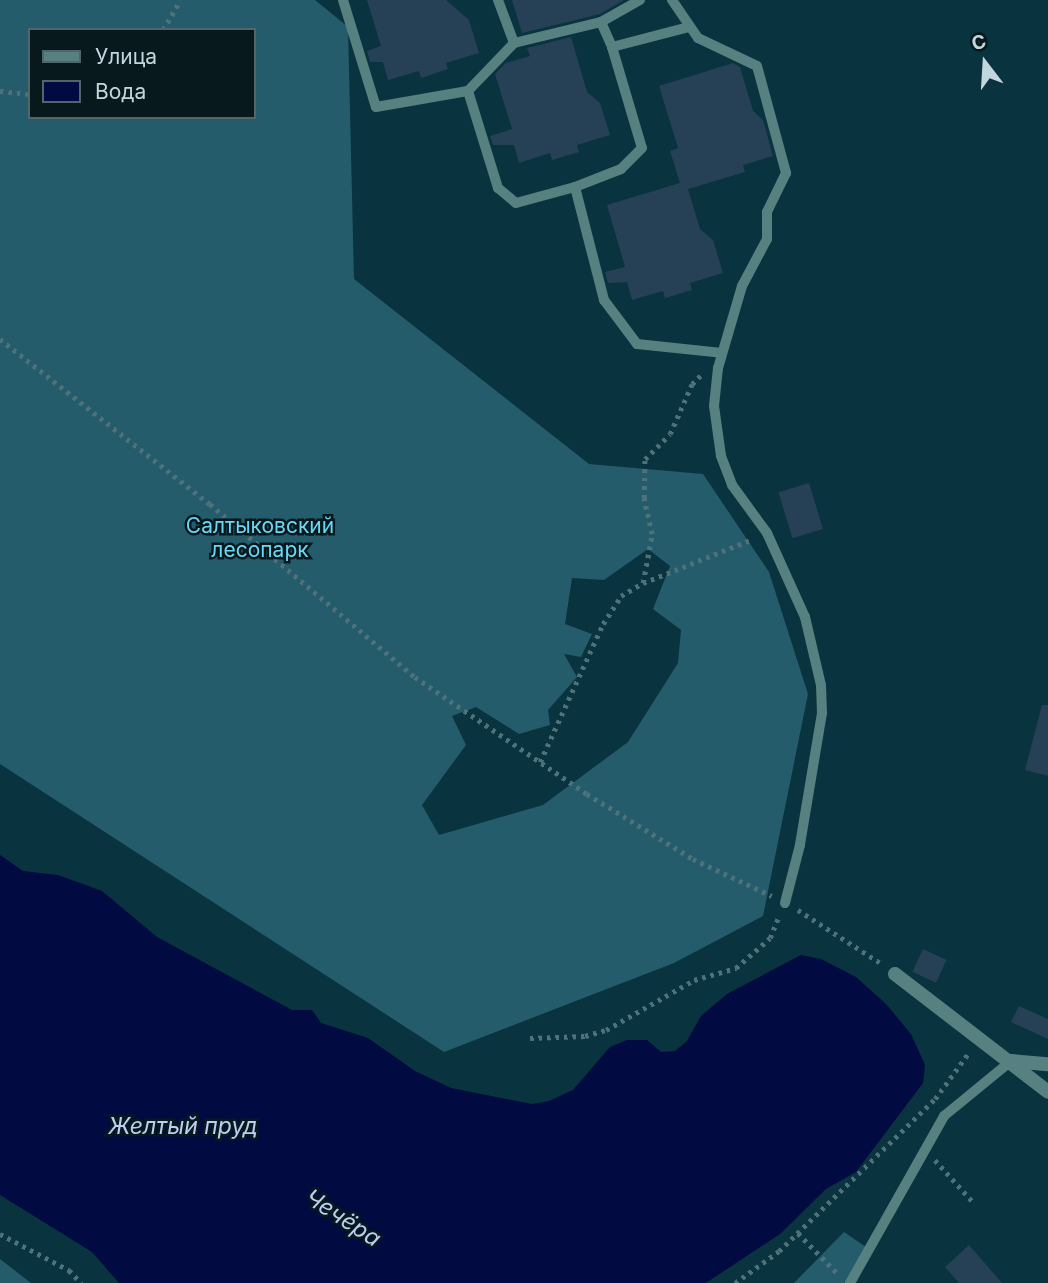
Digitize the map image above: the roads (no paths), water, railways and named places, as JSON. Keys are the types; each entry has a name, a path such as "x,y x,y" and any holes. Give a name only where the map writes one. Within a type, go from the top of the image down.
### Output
{"street":[{"path":"895,974 1012,1061 1048,1092"},
{"path":"1012,1061 1048,1064"}],"lane":[{"path":"343,0 376,107 468,90 514,43 601,22 640,0"},
{"path":"498,0 514,43"},
{"path":"672,0 698,38 757,66 786,173 767,212 766,239 742,286 722,353 714,406 721,457 732,485 767,533 805,617 821,685 822,713 800,845 785,903"},
{"path":"468,90 499,188 516,203 575,187 621,169 642,148 612,47 601,22"},
{"path":"612,47 689,27"},
{"path":"575,187 604,300 637,344 722,353"},
{"path":"849,1283 944,1116 1012,1061"}],"water":[{"name":"Желтый пруд","path":"0,855 23,871 58,875 102,891 157,937 292,1010 312,1010 321,1023 368,1038 415,1071 451,1088 532,1104 549,1101 573,1090 610,1047 627,1040 647,1040 661,1052 675,1051 687,1041 701,1016 727,994 801,955 821,959 856,977 886,1004 911,1034 925,1065 923,1083 856,1172 826,1189 780,1234 706,1283 119,1283 92,1252 0,1195"}],"park label":[{"name":"Салтыковский лесопарк","path":"260,538"}],"water label":[{"name":"Чечёра","path":"343,1218"}]}
